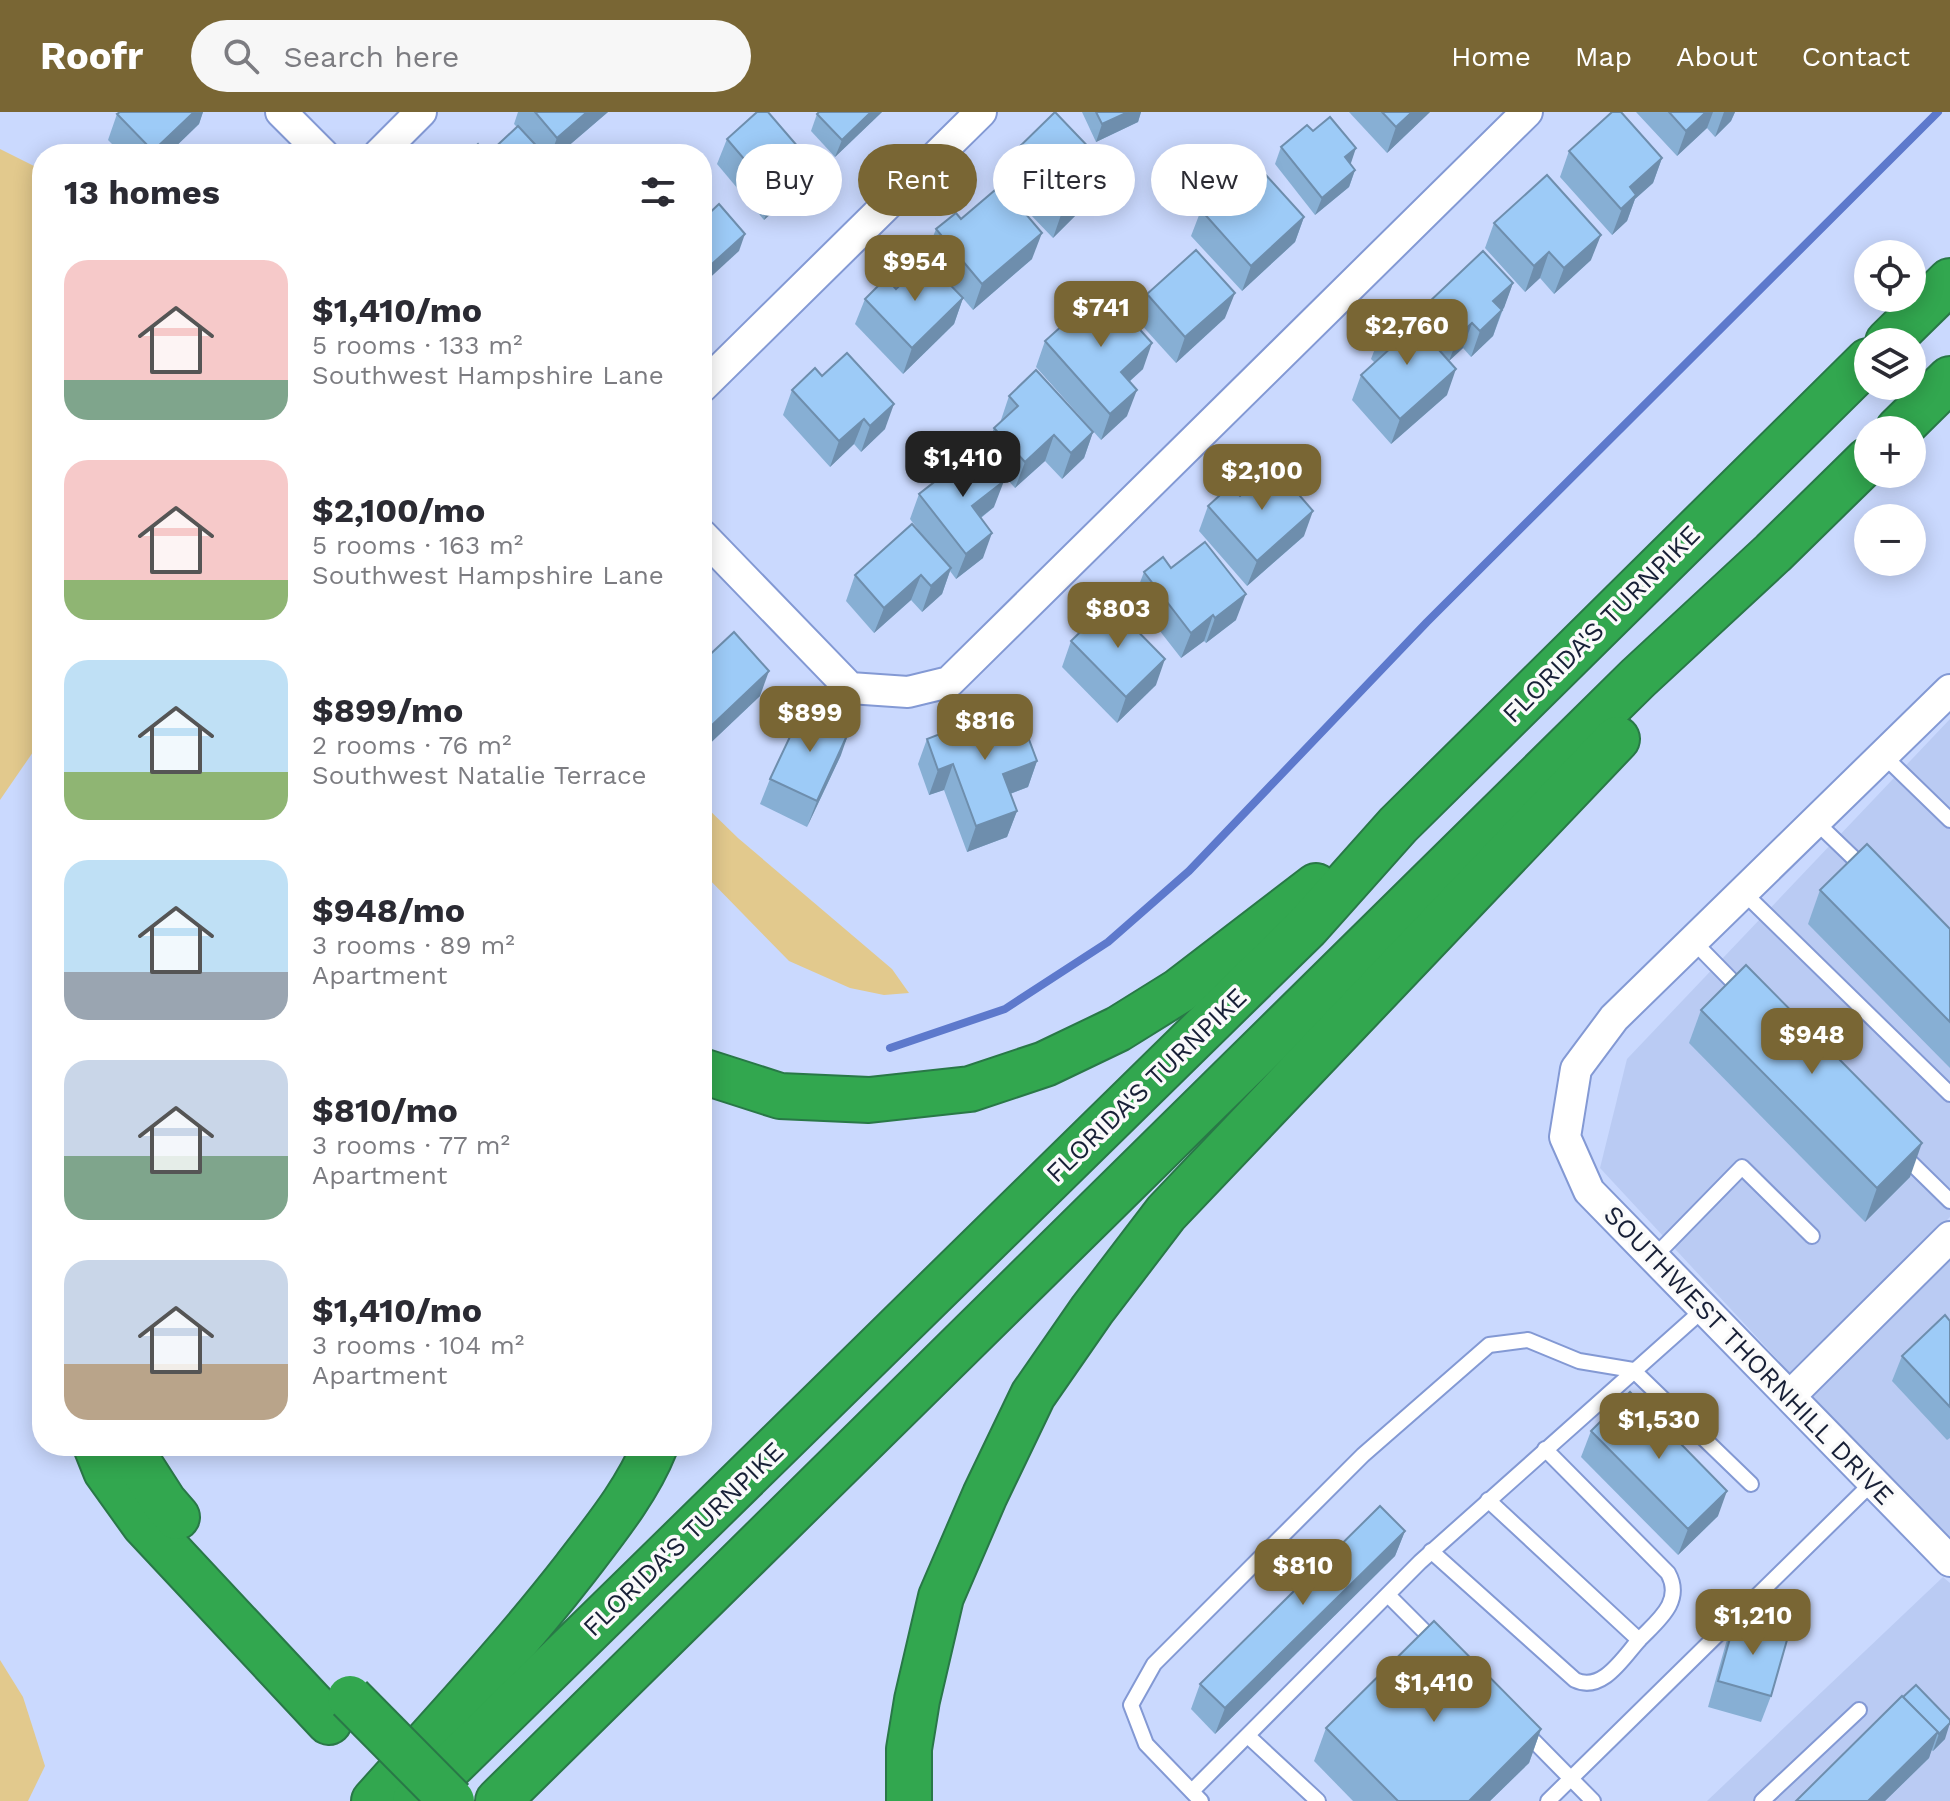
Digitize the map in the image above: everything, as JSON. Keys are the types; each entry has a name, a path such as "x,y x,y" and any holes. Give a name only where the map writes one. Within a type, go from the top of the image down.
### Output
{"highway":[{"path":"1902,328 1950,281"},
{"name":"FLORIDA'S TURNPIKE","path":"413,1801 1307,927 1398,825 1854,375"},
{"path":"1912,416 1950,379"},
{"name":"FLORIDA'S TURNPIKE","path":"498,1801 1638,678 1854,474"},
{"path":"909,1801 909,1749 941,1597 1033,1395 1092,1310 1166,1213 1661,693 1773,553"},
{"path":"712,1074 780,1096 869,1100 970,1089 1045,1064 1118,1029 1179,991 1398,825"},
{"path":"100,1456 106,1471 144,1524 340,1710 452,1801"},
{"path":"134,1456 164,1502 413,1801"},
{"path":"374,1801 536,1619 601,1536 651,1456"}],"street":[{"path":"281,112 313,144"},
{"path":"389,144 421,112"},
{"path":"712,377 981,112"},
{"path":"712,545 850,688 908,692 949,682 1527,112"},
{"path":"1693,941 1950,690"},
{"name":"SOUTHWEST THORNHILL DRIVE","path":"1693,941 1614,1018 1576,1069 1565,1137 1589,1191 1950,1561"},
{"path":"1790,1396 1950,1237"}],"lane":[{"path":"1883,755 1950,820"},
{"path":"1815,821 1883,887"},
{"path":"1743,892 1950,1094"},
{"path":"1693,941 1756,1006"},
{"path":"1884,1137 1950,1201"},
{"path":"1654,1257 1742,1167 1812,1236"},
{"path":"1705,1308 1633,1370 1431,1551 1248,1736 1197,1796 1146,1744 1131,1705 1154,1664 1363,1455 1489,1345 1528,1340 1579,1361 1633,1370 1751,1484"},
{"path":"1431,1551 1575,1680 1594,1684 1608,1674 1670,1608 1672,1581 1668,1573 1545,1449"},
{"path":"1548,1801 1873,1482"},
{"path":"1488,1500 1639,1640"},
{"path":"1388,1595 1442,1649"},
{"path":"1762,1801 1859,1710"},
{"path":"1517,1724 1593,1801"},
{"path":"1248,1736 1318,1801"}],"shaded area":[{"path":"0,149 32,165 32,754 0,800"},
{"path":"1950,719 1950,1217 1791,1374 1600,1168 1627,1059"},
{"path":"712,813 892,969 909,993 884,995 850,988 789,961 712,882"},
{"path":"1950,1258 1950,1540 1812,1395"},
{"path":"1943,1577 1950,1583 1950,1801 1707,1801"},
{"path":"0,1660 23,1697 45,1766 28,1801 0,1801"}],"building":[{"path":"194,112 160,144 146,144 117,114"},
{"path":"535,112 587,112 557,138"},
{"path":"757,112 768,112 796,144 736,144 736,150 727,139"},
{"path":"871,112 842,140 817,114"},
{"path":"1055,112 1086,144 1022,144"},
{"path":"1096,112 1128,112 1102,124"},
{"path":"1382,112 1412,112 1396,127"},
{"path":"1612,112 1621,112 1662,158 1630,187 1636,195 1621,209 1569,151"},
{"path":"1669,112 1706,112 1686,131"},
{"path":"1330,117 1356,148 1345,157 1355,170 1322,198 1281,147 1307,125 1313,131"},
{"path":"518,126 535,144 499,144"},
{"path":"1547,175 1601,235 1564,268 1549,252 1534,266 1494,223"},
{"path":"1267,176 1304,217 1251,266 1206,216 1267,216"},
{"path":"993,192 993,216 1027,216 1042,233 982,284 936,229 952,216 961,219 977,216 977,205"},
{"path":"719,204 745,234 712,264 712,211"},
{"path":"1196,250 1235,293 1185,337 1147,294"},
{"path":"1483,251 1513,283 1493,301 1502,310 1480,331 1472,323 1459,335 1428,303"},
{"path":"926,260 963,298 912,348 865,299 886,278 896,289"},
{"path":"1103,289 1152,343 1121,372 1137,390 1110,414 1045,341"},
{"path":"1405,312 1456,369 1400,419 1361,375 1392,347 1381,333"},
{"path":"847,353 894,404 870,426 864,419 839,441 792,390 815,368 822,376"},
{"path":"1036,370 1093,432 1071,453 1054,435 1025,462 994,428 1018,406 1009,396"},
{"path":"978,448 1004,481 972,506 992,533 966,554 919,494"},
{"path":"1274,466 1313,511 1257,561 1208,506 1230,486 1240,496"},
{"path":"912,524 951,568 931,586 921,575 884,608 855,575"},
{"path":"1205,542 1246,594 1191,633 1144,572 1163,557 1171,568"},
{"path":"1110,603 1165,659 1126,697 1071,641"},
{"path":"734,632 769,671 712,725 712,653"},
{"path":"804,707 850,729 817,801 770,779"},
{"path":"994,713 997,721 1019,713 1037,761 1003,774 1017,811 976,826 953,764 938,770 927,739"},
{"path":"1867,844 1950,929 1950,1022 1820,890"},
{"path":"1746,965 1922,1143 1877,1188 1701,1010"},
{"path":"1945,1315 1950,1321 1950,1407 1902,1356"},
{"path":"1630,1392 1727,1491 1688,1529 1591,1431"},
{"path":"1380,1506 1405,1531 1225,1708 1200,1684"},
{"path":"1736,1617 1789,1633 1771,1696 1718,1681"},
{"path":"1434,1621 1541,1729 1469,1801 1398,1801 1326,1728"},
{"path":"1916,1685 1950,1720 1939,1734 1903,1697"},
{"path":"1902,1696 1938,1732 1868,1801 1796,1801"}],"waterway":[{"path":"890,1048 1005,1009 1108,942 1189,871 1427,622 1938,112"}]}
